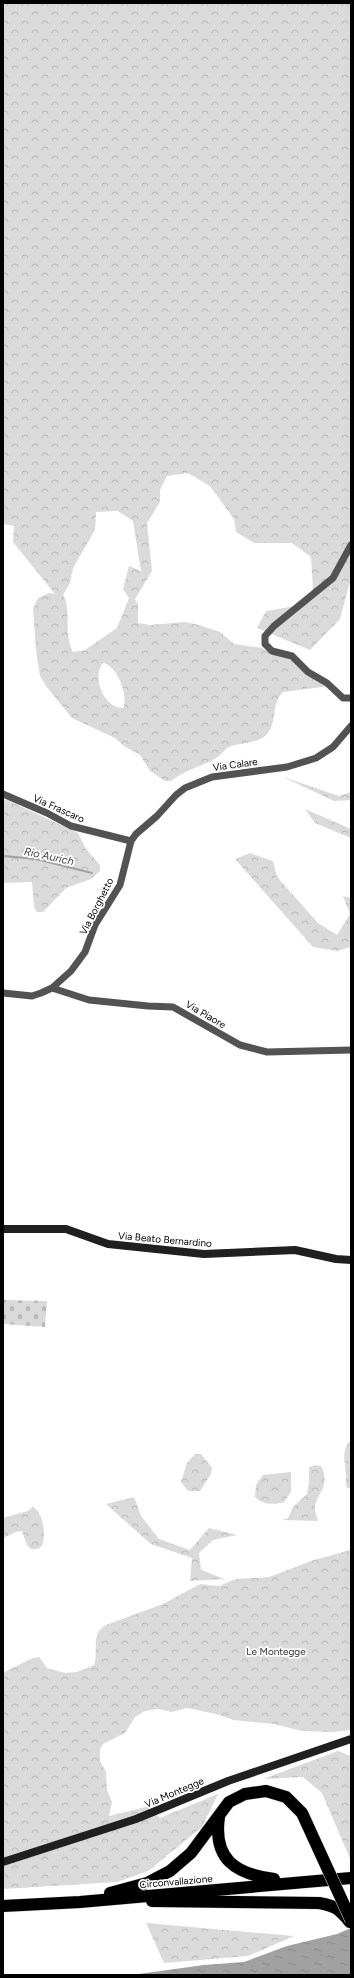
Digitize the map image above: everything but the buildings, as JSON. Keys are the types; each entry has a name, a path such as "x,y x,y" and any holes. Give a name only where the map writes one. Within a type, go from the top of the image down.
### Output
{"highway":[{"path":"80,1902 147,1883 170,1870 191,1854 229,1802 244,1794 266,1791 286,1797 302,1813 351,1920"},
{"path":"219,1815 217,1830 220,1850 230,1865 247,1874 293,1882"},
{"name":"Circonvallazione","path":"3,1906 80,1902 351,1878"},
{"path":"103,1899 187,1903 319,1903 334,1906 342,1911 351,1924"}],"street":[{"path":"351,545 333,578 274,626 265,636 264,644 272,651 292,656 308,672 327,683 343,698 351,698"},
{"name":"Via Calare","path":"131,841 140,828 157,816 176,795 186,788 212,777 287,768 316,758 333,747 351,726"},
{"name":"Via Frascaro","path":"3,794 47,813 71,826 131,841"},
{"name":"Via Borghetto","path":"3,993 32,996 52,988 71,971 85,952 95,925 120,885 131,841"},
{"name":"Via Piaore","path":"52,988 89,1000 173,1007 240,1044 256,1051 351,1050"},
{"name":"Via Beato Bernardino","path":"3,1229 66,1229 108,1244 204,1254 295,1250 336,1259 351,1260"},
{"name":"Via Montegge","path":"3,1862 136,1819 228,1781 351,1738"}],"green space":[{"path":"3,3 351,3 351,578 340,619 310,650 257,628 266,611 301,605 313,589 311,557 292,543 254,543 236,532 234,519 210,486 188,473 167,476 160,490 160,502 147,523 152,571 135,599 138,604 138,623 150,625 185,622 199,625 220,632 234,644 262,648 282,657 292,656 330,686 283,692 277,702 270,730 263,738 253,742 229,747 215,759 187,771 171,781 165,781 150,771 140,755 124,746 115,738 72,718 46,686 40,676 36,650 33,609 38,598 49,593 55,594 13,542 14,526 3,524","holes":["118,511 133,521 141,571 129,566 123,589 129,598 117,628 85,650 73,652 68,637 67,607 66,600 63,595 70,583 73,568 95,530 96,512","103,663 113,669 117,675 123,689 123,708 116,707 110,703 101,691 98,676"]},
{"path":"283,777 339,796 351,792 351,800 334,801"},
{"path":"3,800 7,800 78,833 86,849 100,865 100,871 91,879 66,888 43,912 37,912 34,907 32,882 3,883"},
{"path":"305,809 351,829 351,838 315,823"},
{"path":"250,853 273,861 277,877 318,923 337,935 350,914 343,896 351,898 351,947 337,951 313,947 235,859"},
{"path":"3,1300 47,1301 45,1327 3,1324"},
{"path":"351,1440 351,1488 347,1488 344,1457 346,1448"},
{"path":"195,1454 201,1454 212,1468 211,1474 200,1491 188,1491 181,1482 187,1463"},
{"path":"315,1465 321,1466 325,1480 316,1503 315,1510 318,1521 282,1520 288,1518 293,1507 307,1494 309,1467"},
{"path":"291,1472 291,1492 284,1502 269,1504 258,1500 255,1497 256,1485 263,1475"},
{"path":"134,1497 141,1516 159,1539 190,1550 209,1528 237,1535 213,1540 199,1553 201,1570 225,1579 190,1581 192,1558 151,1544 106,1504"},
{"path":"33,1507 40,1514 42,1519 44,1536 42,1546 37,1549 31,1549 27,1545 22,1531 3,1538 3,1518 28,1511"},
{"name":"Le Montegge","path":"351,1550 351,1730 332,1732 302,1731 274,1724 233,1720 220,1715 186,1708 172,1712 158,1709 145,1711 135,1717 125,1733 103,1744 100,1749 100,1761 106,1772 107,1790 112,1802 109,1816 149,1806 160,1818 218,1794 202,1827 148,1871 117,1882 3,1889 4,1672 33,1658 39,1657 47,1668 65,1673 77,1672 94,1665 96,1638 101,1628 106,1625 163,1604 200,1584 219,1586 236,1579 269,1577 314,1560"},
{"path":"338,1751 351,1756 351,1861 322,1793 303,1777 263,1779"},
{"path":"146,1923 294,1936 248,1956 164,1963"}],"water":[{"path":"351,1928 351,1975 131,1975 204,1965 244,1962 287,1946 337,1934"}],"waterway":[{"name":"Rio Aurich","path":"3,856 36,859 92,873"}]}
